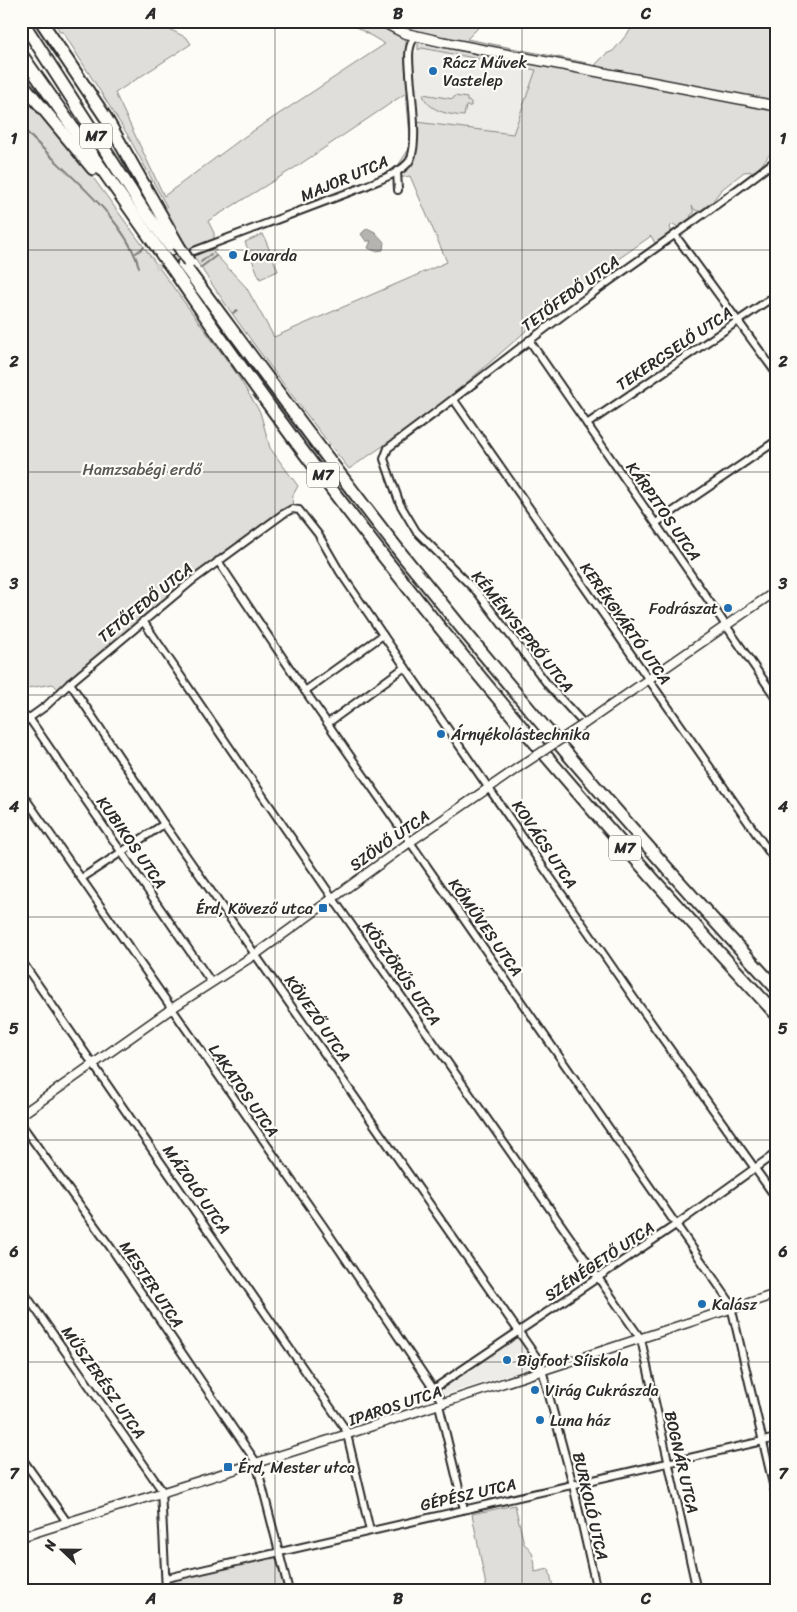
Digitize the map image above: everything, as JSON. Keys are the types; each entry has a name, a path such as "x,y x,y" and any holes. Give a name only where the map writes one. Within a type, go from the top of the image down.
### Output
{"highway":[{"name":"M7","path":"22,21 171,250 172,268 231,354 299,444 475,669 620,842 776,1014"},
{"path":"43,21 110,125 171,250"},
{"name":"M7","path":"21,54 156,246 171,250 189,259 218,310 312,438 466,632 654,854 776,988"},
{"path":"21,82 69,138 134,225 156,246"}],"main road":[{"path":"381,21 415,36 776,106"}],"street":[{"name":"MAJOR UTCA","path":"189,259 363,186 397,171 410,162 415,146 408,51 415,36"},
{"name":"TETŐFEDŐ UTCA","path":"385,453 388,448 454,400 529,340 776,160"},
{"path":"397,171 398,190"},
{"path":"675,235 776,373"},
{"name":"TEKERCSELŐ UTCA","path":"587,424 776,295"},
{"name":"KÁRPITOS UTCA","path":"529,340 776,698"},
{"name":"KERÉKGYÁRTÓ UTCA","path":"454,400 776,862"},
{"path":"656,523 776,440"},
{"name":"KÉMÉNYSEPRŐ UTCA","path":"385,453 384,460 400,504 416,532 478,593 548,685 584,724"},
{"name":"TETŐFEDŐ UTCA","path":"21,724 46,706 143,621 218,561 292,509"},
{"name":"KOVÁCS UTCA","path":"292,509 303,514 318,534 340,572 405,667 633,997 776,1198"},
{"name":"KŐMŰVES UTCA","path":"218,561 410,842 678,1224 732,1308 776,1497"},
{"name":"SZÖVŐ UTCA","path":"21,1115 211,982 256,954 332,897 489,787 584,724 776,591"},
{"name":"KÖSZÖRŰS UTCA","path":"143,621 332,897 641,1339"},
{"path":"306,692 383,635"},
{"path":"328,723 405,667"},
{"name":"KÖVEZŐ UTCA","path":"70,683 164,824 521,1332 543,1370"},
{"name":"KUBIKOS UTCA","path":"29,718 122,850 211,982"},
{"name":"LAKATOS UTCA","path":"21,792 435,1388 441,1404 464,1509"},
{"path":"82,878 164,824"},
{"name":"MÁZOLÓ UTCA","path":"21,960 348,1434"},
{"name":"MESTER UTCA","path":"21,1124 111,1248 256,1462 289,1591"},
{"name":"SZÉNÉGETŐ UTCA","path":"435,1388 521,1332 598,1277 678,1224 776,1153"},
{"name":"MŰSZERÉSZ UTCA","path":"21,1288 159,1485 161,1493"},
{"name":"IPAROS UTCA","path":"21,1537 348,1434 776,1294"},
{"name":"BOGNÁR UTCA","path":"641,1339 667,1463 697,1591"},
{"name":"BURKOLÓ UTCA","path":"543,1370 573,1486 597,1591"},
{"path":"348,1434 370,1531"},
{"name":"GÉPÉSZ UTCA","path":"167,1578 776,1438"},
{"path":"21,1457 67,1522"},
{"path":"161,1493 167,1578 166,1591"},
{"path":"772,1591 776,1590"}],"shaded area":[{"path":"422,48 536,70 513,134 416,122 412,55"},
{"path":"367,228 375,232 384,242 383,250 375,251 368,248 371,241 366,241 361,234"},
{"name":"Bigfoot Síiskola","path":"518,1337 534,1367 444,1395 441,1388"}],"green space":[{"path":"54,21 123,22 147,29 155,27 171,30 187,38 191,44 115,93 164,196 244,137 385,44 346,21 374,21 403,36 406,40 409,106 414,142 407,161 397,167 411,146 406,93 296,167 208,221 214,233 214,239 193,248 197,255 214,247 216,250 213,252 246,287 274,337 447,262 410,176 399,178 401,173 412,163 416,154 416,122 513,134 536,70 422,48 418,50 418,42 776,111 776,146 757,171 744,172 721,190 704,213 695,210 692,206 694,213 690,216 694,220 681,229 673,224 670,227 672,233 656,245 651,236 566,296 432,413 349,469 276,374 229,309 185,243 164,209 167,207 127,134 63,32 60,32"},
{"path":"411,21 482,21 483,23 467,39 587,63 584,66 415,32 407,29"},
{"path":"638,21 776,21 776,104 608,71 595,65 606,54 613,51"},
{"name":"Hamzsabégi erdő","path":"21,93 49,123 94,179 234,370 260,412 270,448 298,486 293,495 292,509 218,561 61,692 53,684 21,689"},
{"path":"423,94 453,99 455,96 467,98 467,101 471,102 471,106 466,106 464,116 452,115 434,108 425,100"},
{"path":"263,234 278,271 260,279 245,242"},
{"path":"515,1505 524,1544 533,1556 535,1572 549,1569 554,1591 487,1591 472,1514"},
{"path":"278,1554 286,1591 169,1591 169,1580"}],"waterway":[{"path":"21,126 105,210 131,247 139,267"},
{"path":"136,253 144,247"},
{"path":"201,262 211,254"},
{"path":"200,268 216,256"},
{"path":"233,313 237,310"}],"tunnel":[{"path":"155,267 186,255"}],"place":[{"name":"Rácz Művek Vastelep","path":"433,71"},
{"name":"Lovarda","path":"233,255"},
{"name":"Fodrászat","path":"728,608"},
{"name":"Árnyékolástechnika","path":"441,734"},
{"name":"Érd, Kövező utca","path":"323,908"},
{"name":"Kalász","path":"702,1304"},
{"name":"Bigfoot Síiskola","path":"507,1360"},
{"name":"Virág Cukrászda","path":"535,1390"},
{"name":"Luna ház","path":"540,1420"},
{"name":"Érd, Mester utca","path":"228,1467"}]}
